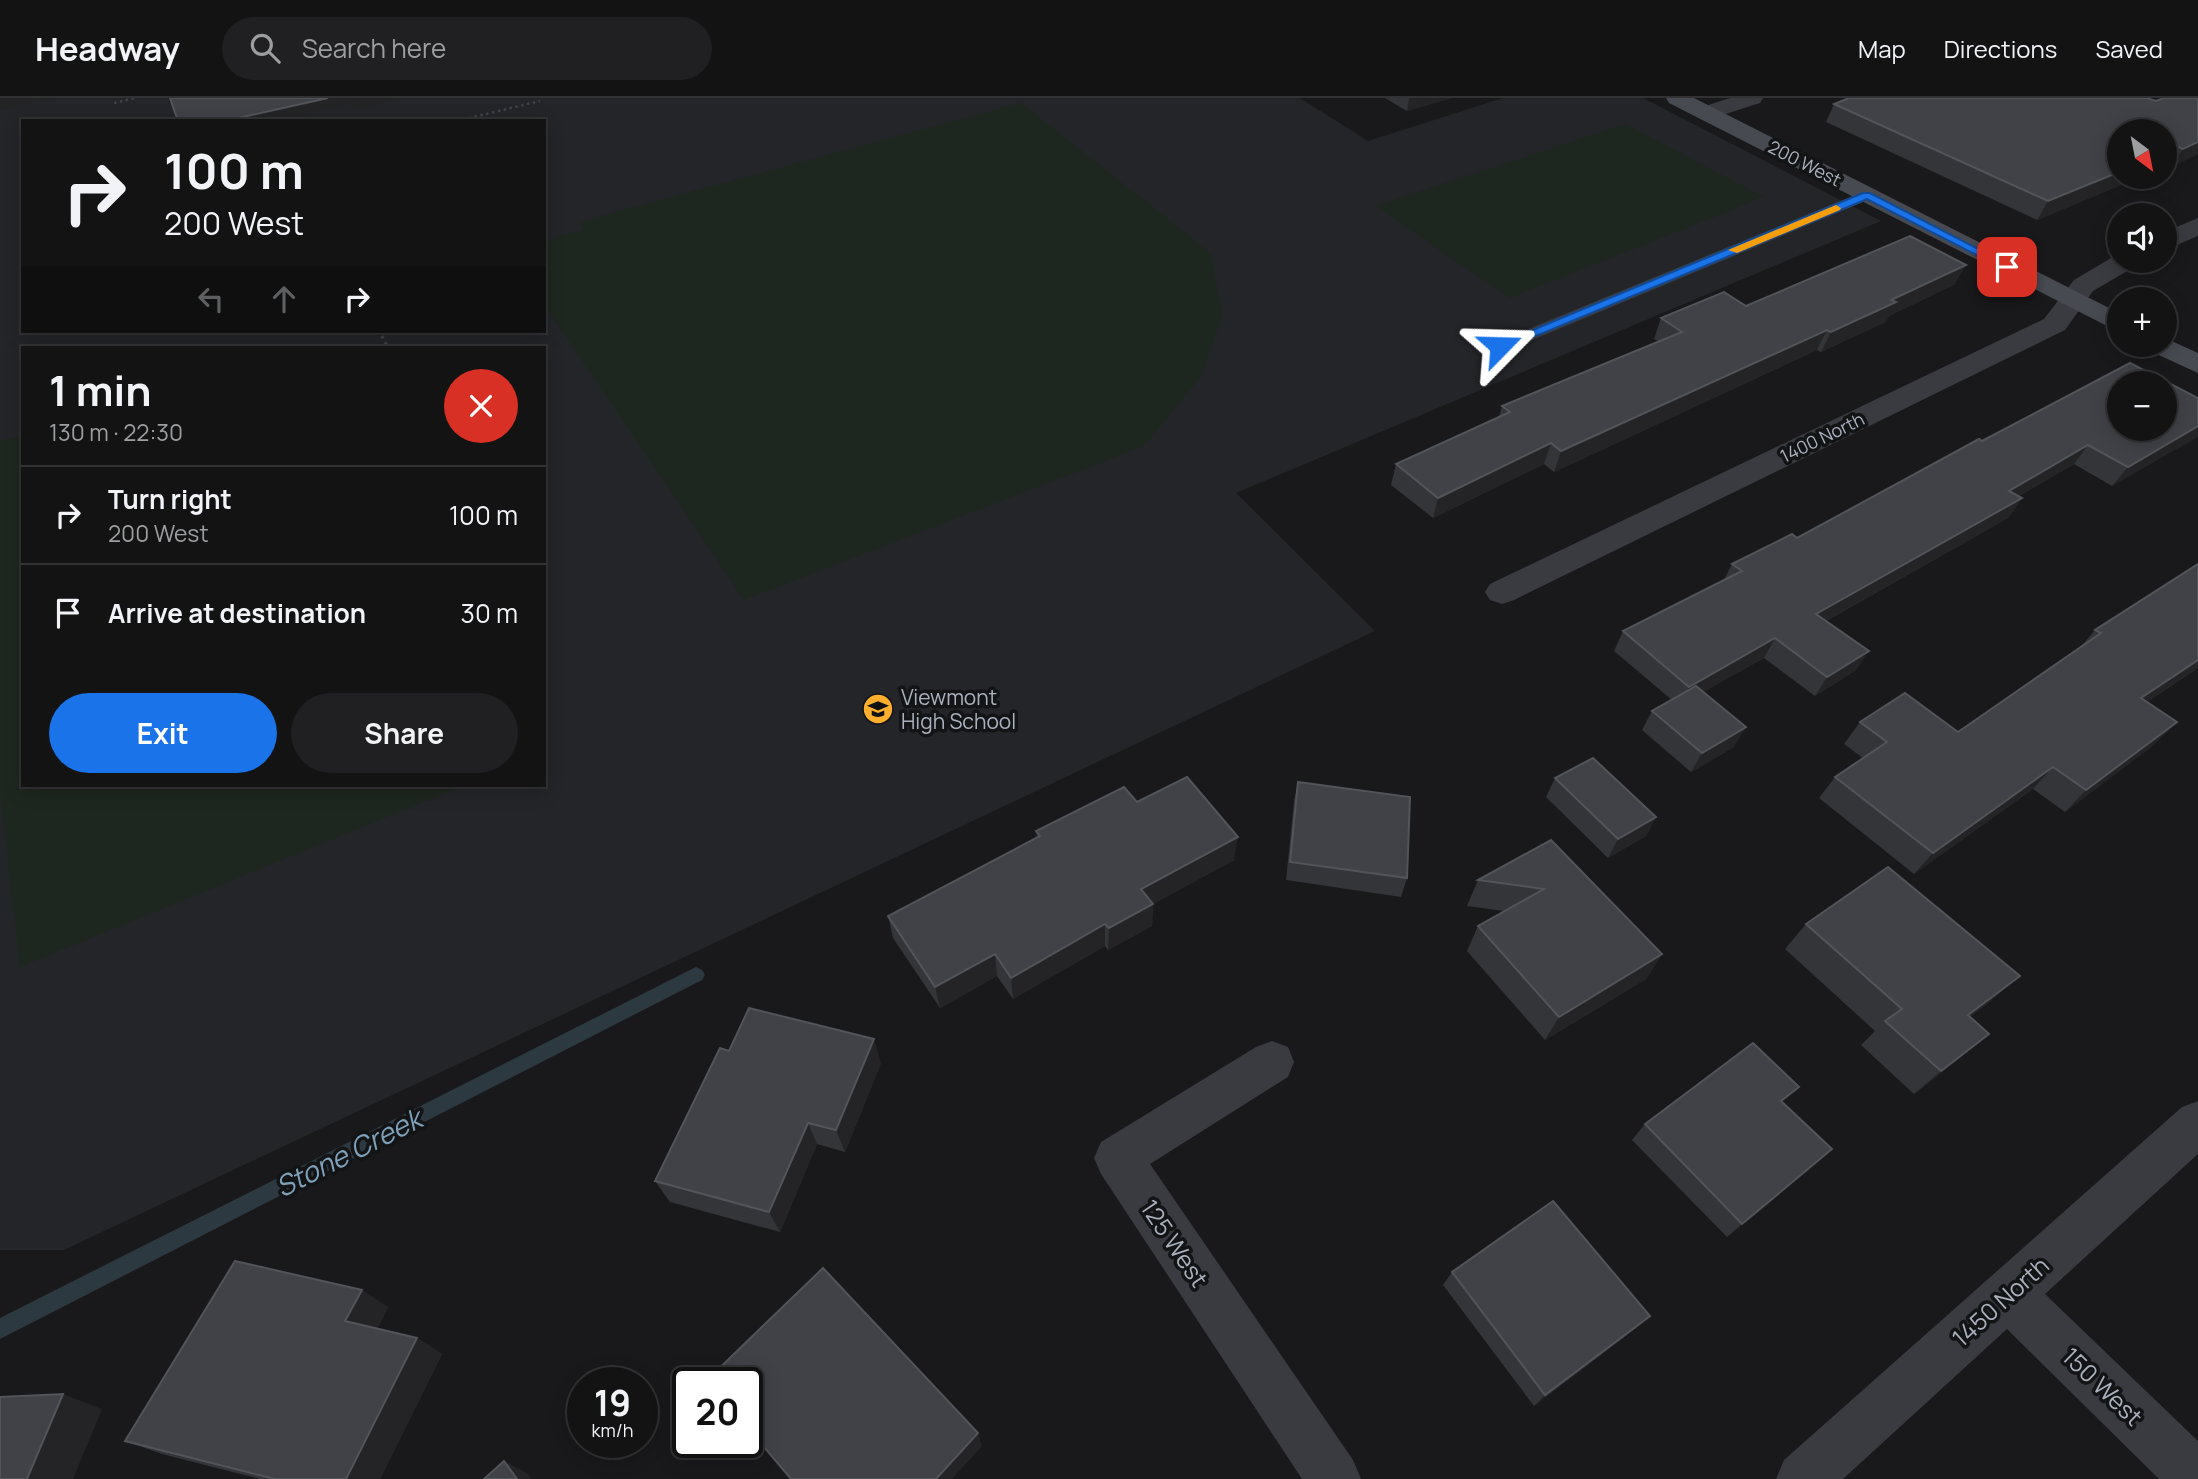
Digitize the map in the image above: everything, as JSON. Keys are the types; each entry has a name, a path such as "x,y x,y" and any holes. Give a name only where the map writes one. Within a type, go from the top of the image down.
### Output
{"main road":[{"name":"200 West","path":"1677,98 2107,318"},
{"path":"2177,354 2198,364"}],"street":[{"path":"1707,113 1752,98"},
{"path":"2177,236 2198,226"},
{"name":"1400 North","path":"1502,592 2055,324 2069,298 2090,277 2107,269"},
{"name":"125 West","path":"1272,1062 1118,1158 1334,1479"},
{"name":"1450 North","path":"1803,1479 2198,1123"},
{"name":"150 West","path":"2008,1294 2198,1479"}],"lane":[{"path":"1500,346 1867,195"}],"path":[{"path":"114,103 135,98"},
{"path":"465,119 540,101"}],"shaded area":[{"name":"Viewmont High School","path":"0,98 1300,98 1368,141 1503,98 1643,98 1881,221 1236,493 1375,631 64,1250 0,1250"},
{"path":"1021,103 1211,253 1222,316 1200,378 1144,446 744,600 546,307 546,246 555,237 583,230 579,222"},
{"path":"1626,124 1764,197 1510,298 1375,206"},
{"path":"21,436 21,787 458,788 20,967 0,790 0,441"}],"building":[{"path":"170,98 328,98 234,119 177,119"},
{"path":"1849,98 2147,98 2156,101 2164,98 2198,98 2198,142 2183,149 2177,148 2177,119 2107,119 2107,177 2048,201 1834,104"},
{"path":"1910,236 1966,265 1831,332 1827,330 1561,451 1551,443 1438,498 1396,464 1510,412 1502,406 1682,332 1661,318 1724,292 1746,306"},
{"path":"2130,363 2146,371 2115,371"},
{"path":"2107,375 2107,441 2172,441 2128,467 2088,445 2009,491 2022,498 1816,614 1869,651 1827,677 1775,638 1689,687 1623,631 1742,571 1732,564 1792,534 1797,538 1979,439 1982,441"},
{"path":"2177,387 2198,398 2198,426 2177,438"},
{"path":"2198,564 2198,660 2141,698 2177,722 2086,790 2053,767 1933,853 1835,777 1887,742 1860,722 1905,693 1958,732 2101,633 2095,630"},
{"path":"1696,686 1746,727 1702,753 1652,711"},
{"path":"1593,758 1656,817 1618,839 1555,778"},
{"path":"1187,777 1238,837 1141,889 1153,904 1109,928 1105,924 1011,978 995,954 935,987 888,916 1040,836 1036,831 1124,787 1137,802"},
{"path":"1298,782 1410,797 1407,878 1290,862"},
{"path":"1551,840 1662,954 1559,1017 1478,926 1544,889 1478,880"},
{"path":"1888,867 2020,976 1968,1015 1989,1034 1941,1071 1885,1021 1902,1009 1806,924"},
{"path":"749,1008 874,1039 836,1130 808,1123 769,1212 655,1181 720,1048 729,1051"},
{"path":"1753,1043 1799,1087 1781,1101 1832,1149 1742,1224 1645,1124"},
{"path":"1553,1201 1650,1316 1545,1395 1452,1272"},
{"path":"235,1261 362,1290 345,1321 417,1338 346,1479 275,1479 125,1441"},
{"path":"823,1268 978,1433 936,1479 791,1479 763,1446 763,1367 720,1367"},
{"path":"63,1394 27,1479 0,1479 0,1397"},
{"path":"504,1461 517,1479 484,1479"}],"waterway":[{"name":"Stone Creek","path":"0,1329 696,975"}],"slow traffic":[{"path":"1734,250 1836,208"}],"place":[{"name":"Viewmont High School","path":"878,709"}],"route":[{"path":"1500,346 1867,195 2007,267"}]}
